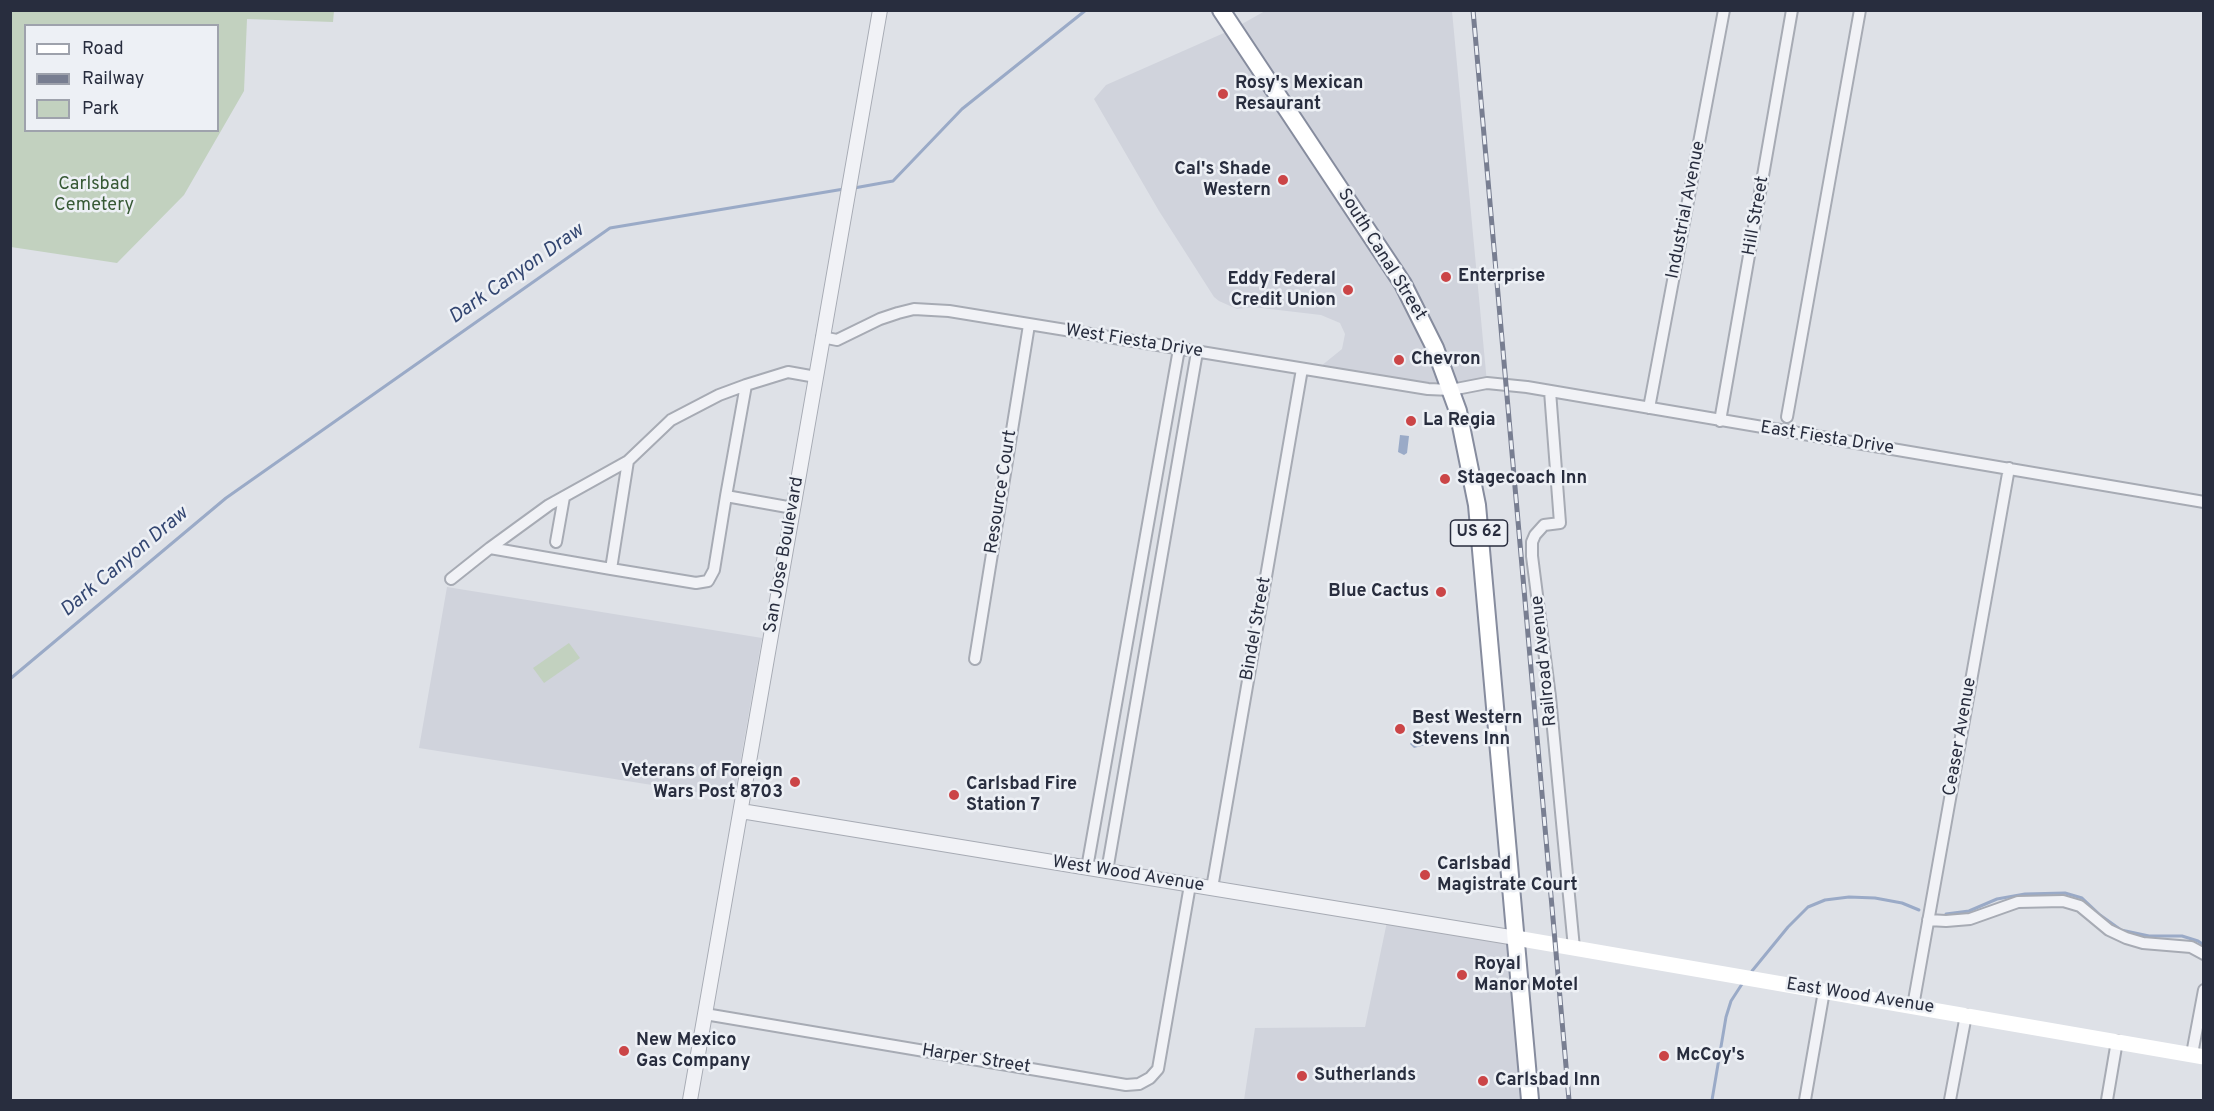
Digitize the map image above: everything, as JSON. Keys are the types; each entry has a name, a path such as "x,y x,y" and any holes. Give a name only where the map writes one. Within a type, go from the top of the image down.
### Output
{"highway":[{"name":"South Canal Street","path":"1221,10 1403,284 1431,340 1451,390 1464,437 1477,505 1530,1101"}],"main road":[{"name":"East Wood Avenue","path":"1516,938 2198,1055"}],"street":[{"name":"San Jose Boulevard","path":"690,1101 880,10"},
{"name":"Industrial Avenue","path":"1649,408 1724,10"},
{"name":"Hill Street","path":"1720,421 1792,10"},
{"path":"1787,417 1860,10"},
{"name":"West Fiesta Drive","path":"822,337 837,340 880,319 914,309 949,311 1428,389 1451,390"},
{"name":"Resource Court","path":"975,659 1029,325"},
{"path":"1087,868 1179,349"},
{"path":"1107,871 1197,352"},
{"name":"Bindel Street","path":"1212,888 1302,369"},
{"path":"451,579 549,505 628,461 671,420 719,395 788,372 816,377"},
{"name":"East Fiesta Drive","path":"1451,390 1488,383 1550,391 2204,501"},
{"path":"490,548 696,583 708,581 714,570 746,385"},
{"name":"Railroad Avenue","path":"1550,391 1560,523 1544,525 1535,535 1532,542 1532,556 1547,674 1574,948"},
{"path":"611,569 628,461"},
{"name":"Ceaser Avenue","path":"1912,1006 2009,468"},
{"path":"556,542 564,496"},
{"path":"726,496 793,508"},
{"name":"West Wood Avenue","path":"741,812 1516,938"},
{"name":"Harper Street","path":"705,1014 1133,1086 1150,1078 1158,1069 1190,885"},
{"path":"1928,920 1970,919 2018,902 2063,901 2083,908 2109,930 2126,938 2143,943 2191,947 2204,954"},
{"path":"2198,1055 2204,990"},
{"path":"1805,1101 1824,992"},
{"path":"1950,1101 1966,1015"},
{"path":"2107,1101 2117,1041"}],"shaded area":[{"path":"1265,11 1452,11 1487,383 1451,390 1315,371 1342,349 1345,334 1340,323 1321,315 1253,307 1237,309 1219,301 1214,297 1159,211 1094,99 1106,85 1233,29"},
{"path":"447,587 762,638 734,798 419,748"},
{"path":"1388,917 1516,938 1530,1100 1244,1100 1255,1028 1365,1027"}],"green space":[{"name":"Carlsbad Cemetery","path":"10,11 334,11 333,22 247,19 244,91 184,195 117,263 11,247"},
{"path":"569,643 580,658 544,683 533,668"}],"water":[{"path":"1400,435 1409,436 1407,453 1404,455 1398,452"},
{"path":"1419,731 1424,731 1426,743 1414,748 1410,744"}],"waterway":[{"name":"Dark Canyon Draw","path":"854,188 893,181 962,109 1086,10"},
{"name":"Dark Canyon Draw","path":"10,679 226,498 610,228 844,189"},
{"path":"1946,914 1969,911 1997,899 2025,894 2065,893 2082,898 2121,930 2149,936 2182,936 2204,945"},
{"path":"1752,971 1788,927 1808,907 1825,900 1849,897 1875,898 1902,903 1919,910"},
{"path":"1712,1100 1726,1017 1731,1001 1742,984"}],"railway":[{"path":"1473,10 1569,1100"}],"place":[{"name":"Rosy's Mexican Resaurant","path":"1223,94"},
{"name":"Cal's Shade Western","path":"1283,180"},
{"name":"Enterprise","path":"1446,277"},
{"name":"Eddy Federal Credit Union","path":"1348,290"},
{"name":"Chevron","path":"1399,360"},
{"name":"La Regia","path":"1411,421"},
{"name":"Stagecoach Inn","path":"1445,479"},
{"name":"Blue Cactus","path":"1441,592"},
{"name":"Best Western Stevens Inn","path":"1400,729"},
{"name":"Veterans of Foreign Wars Post 8703","path":"795,782"},
{"name":"Carlsbad Fire Station 7","path":"954,795"},
{"name":"Carlsbad Magistrate Court","path":"1425,875"},
{"name":"Royal Manor Motel","path":"1462,975"},
{"name":"New Mexico Gas Company","path":"624,1051"},
{"name":"McCoy's","path":"1664,1056"},
{"name":"Sutherlands","path":"1302,1076"},
{"name":"Carlsbad Inn","path":"1483,1081"}]}
